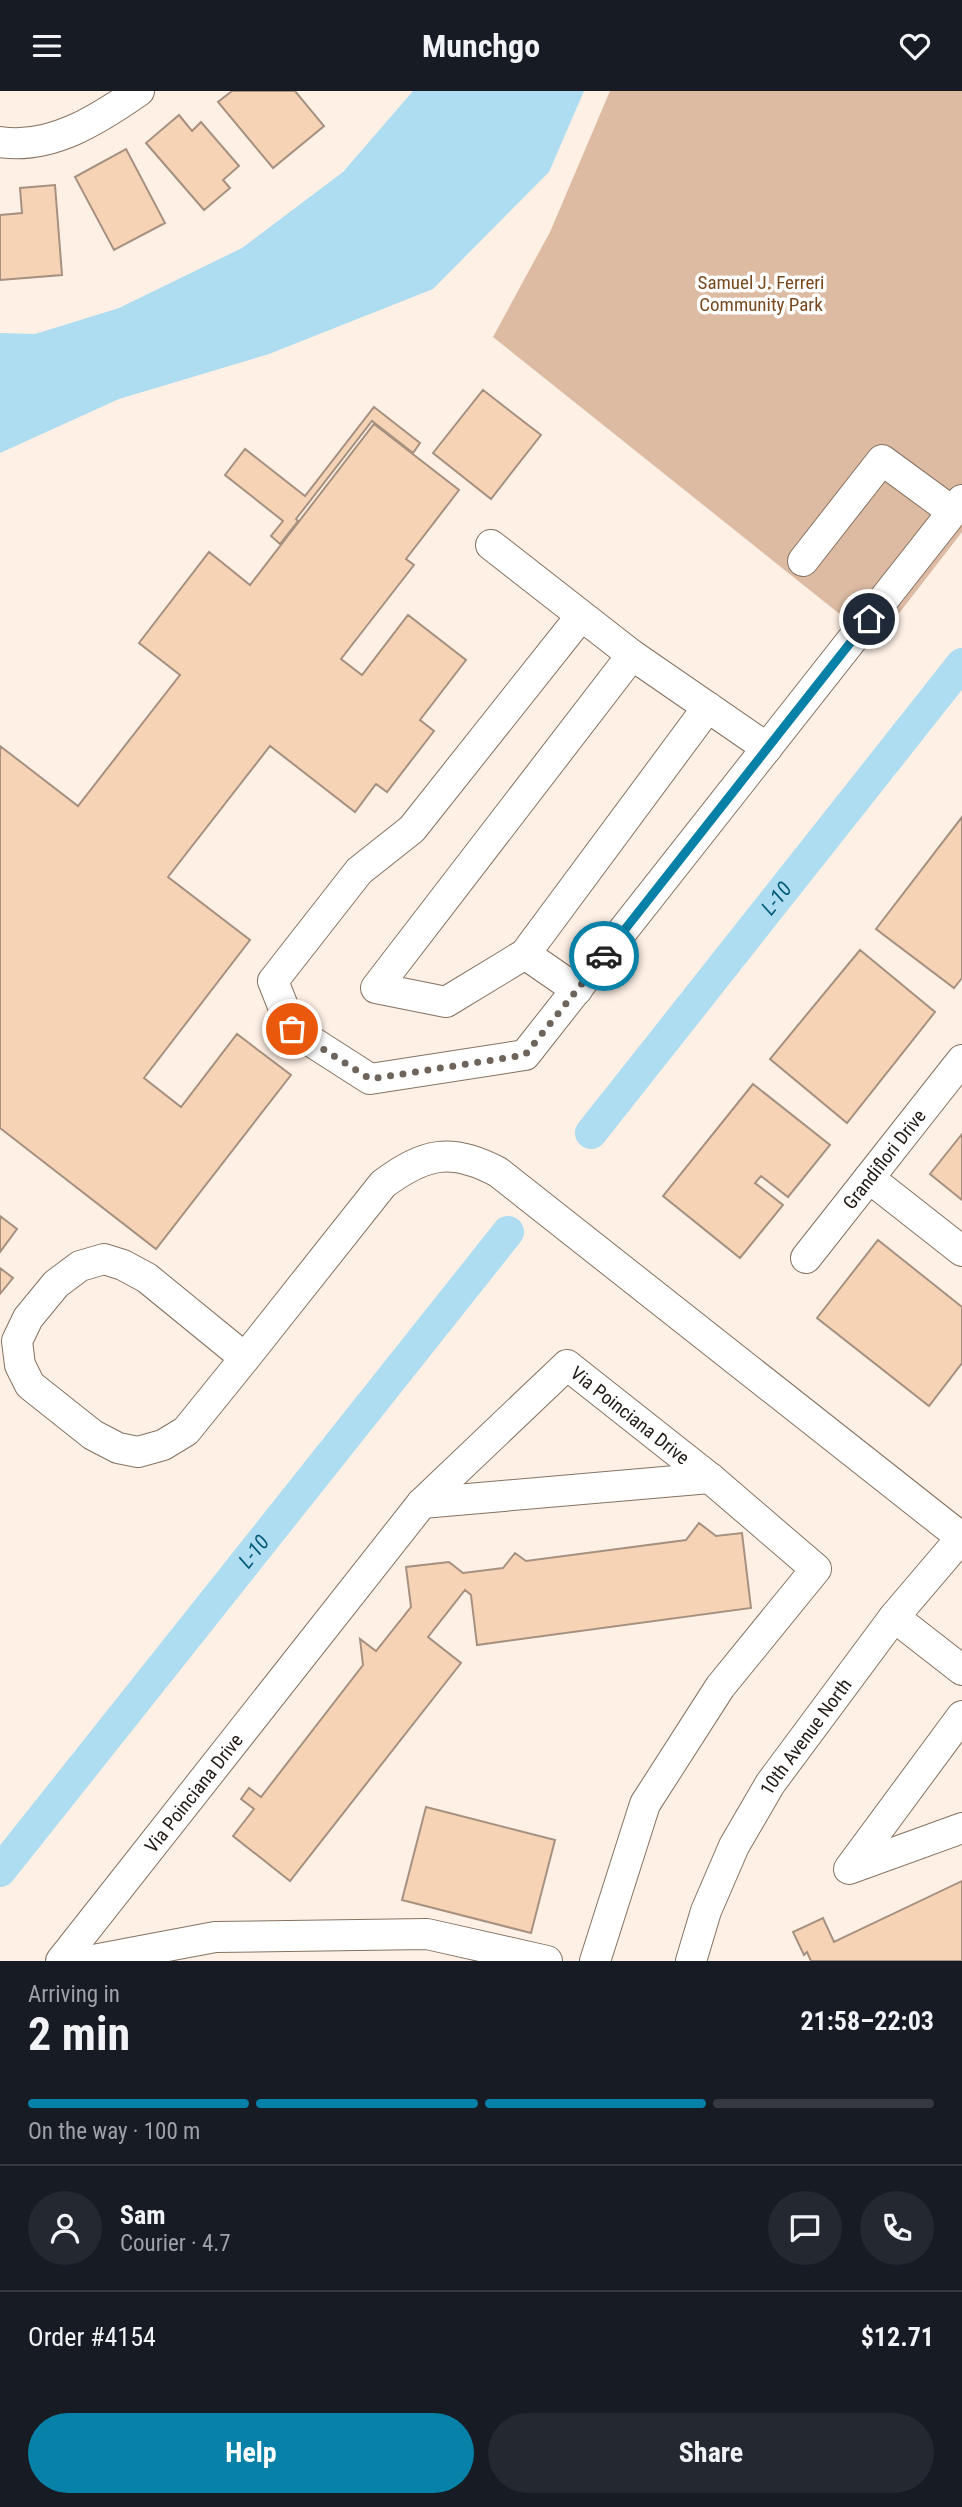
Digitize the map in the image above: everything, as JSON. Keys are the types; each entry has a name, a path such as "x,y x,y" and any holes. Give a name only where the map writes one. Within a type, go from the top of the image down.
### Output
{"street":[{"path":"0,142 30,143 55,138 79,127 139,91"},
{"path":"581,616 412,829 359,871 273,981 292,1029 370,1079 525,1055 958,506 883,460 803,561"},
{"path":"491,545 632,655 767,748"},
{"path":"632,655 376,988 446,1002 525,954 708,708"},
{"path":"525,954 577,990"},
{"name":"Grandiflori Drive","path":"806,1258 962,1060"},
{"path":"245,1358 147,1278 123,1265 104,1259 80,1266 56,1284 28,1318 17,1341 20,1365 30,1385 93,1435 118,1448 138,1452 163,1445 186,1431 245,1358 383,1184 403,1169 425,1159 451,1156 475,1160 498,1172 962,1537"},
{"path":"869,1178 962,1251"},
{"name":"Via Poinciana Drive","path":"61,1961 422,1503 568,1365 710,1478 816,1569 720,1687 645,1804 595,1961"},
{"path":"422,1503 710,1478"},
{"name":"10th Avenue North","path":"691,1961 706,1911 734,1846 770,1784 894,1617 962,1537"},
{"path":"894,1617 962,1670"},
{"path":"962,1716 849,1868 962,1828"},
{"path":"88,1961 215,1937 427,1934 547,1961"}],"green space":[{"name":"Samuel J. Ferreri Community Park","path":"610,91 962,91 962,532 876,643 493,337 550,232"}],"water":[{"path":"413,91 584,91 549,172 433,289 269,354 119,399 0,453 0,333 35,334 119,308 242,248 343,172"}],"building":[{"path":"232,91 295,91 324,126 273,168 218,102"},
{"path":"179,115 192,131 201,122 239,166 223,180 230,188 204,210 146,143"},
{"path":"126,149 165,223 114,250 75,177"},
{"path":"55,185 62,275 0,280 0,215 22,213 20,188"},
{"path":"483,390 541,435 491,499 433,453"},
{"path":"374,407 420,443 413,453 372,421 296,519 298,521 280,544 271,536 283,521 225,475 245,449 305,496"},
{"path":"374,424 459,490 406,559 414,565 341,659 362,675 408,615 466,660 420,720 434,731 387,792 376,784 355,812 270,746 168,877 250,940 144,1078 181,1107 237,1034 291,1075 156,1249 0,1128 0,746 78,806 180,675 139,643 209,552 250,585"},
{"path":"962,817 962,978 954,988 876,929"},
{"path":"860,950 935,1012 847,1123 770,1059"},
{"path":"753,1084 830,1145 788,1197 761,1176 755,1183 783,1205 740,1258 663,1196"},
{"path":"962,1134 962,1200 930,1174"},
{"path":"0,1216 17,1229 0,1252"},
{"path":"878,1240 962,1307 962,1363 929,1406 817,1318"},
{"path":"0,1268 13,1278 0,1294"},
{"path":"699,1523 716,1536 742,1533 751,1608 477,1645 471,1595 465,1590 428,1637 461,1663 290,1881 233,1836 254,1809 241,1799 249,1788 261,1797 363,1665 360,1639 376,1651 411,1607 406,1567 449,1562 463,1573 503,1568 515,1553 526,1561 686,1540"},
{"path":"426,1807 555,1840 531,1933 402,1900"},
{"path":"962,1881 962,1961 811,1961 807,1952 804,1955 793,1932 823,1918 834,1942"}],"waterway":[{"name":"L-10","path":"591,1133 962,664"},
{"name":"L-10","path":"0,1871 508,1232"}],"way so far":[{"path":"292,1029 370,1079 525,1055 604,956"}],"route":[{"path":"604,956 869,619"}]}
